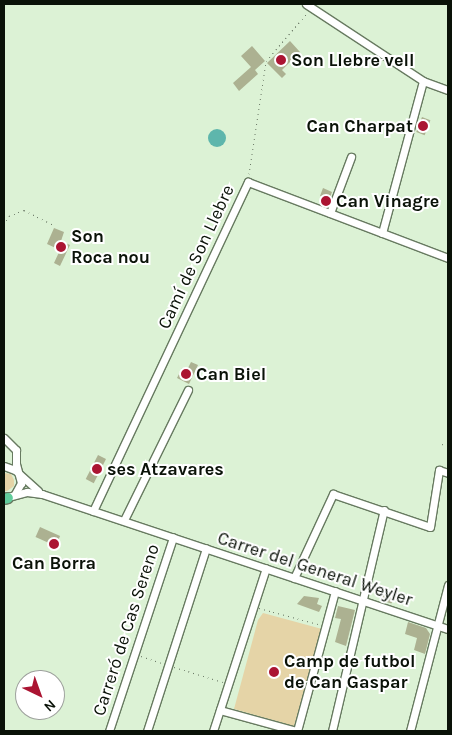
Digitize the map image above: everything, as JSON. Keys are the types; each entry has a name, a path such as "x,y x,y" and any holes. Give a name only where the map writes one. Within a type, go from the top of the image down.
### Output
{"street":[{"path":"308,6 423,81 448,90"},
{"path":"382,233 423,81"},
{"path":"330,213 351,157"},
{"name":"Camí de Son Llebre","path":"93,510 248,182 448,258"},
{"path":"124,520 188,390"},
{"path":"4,438 13,446 20,488 7,498"},
{"path":"13,446 12,458 4,466 19,474 30,487 42,494"},
{"path":"294,578 333,494 430,527 439,470 448,473"},
{"path":"7,498 26,492 42,494"},
{"name":"Carrer del General Weyler","path":"42,494 448,629"},
{"path":"332,731 384,510"},
{"name":"Carreró de Cas Sereno","path":"109,731 173,537"},
{"path":"147,731 206,548"},
{"path":"213,731 266,568"},
{"path":"410,731 448,585"},
{"path":"220,710 296,731 335,592"}],"path":[{"path":"248,182 266,61 308,6"},
{"path":"4,225 10,216 24,210 54,225"},
{"path":"442,444 448,446"},
{"path":"254,606 326,626"},
{"path":"135,655 228,684"}],"shaded area":[{"path":"4,473 11,474 14,480 14,486 7,491 4,491"},
{"name":"Camp de futbol de Can Gaspar","path":"263,613 322,629 294,726 234,709 258,620"}],"water":[{"path":"217,129 223,132 226,138 223,144 217,147 211,144 208,138 211,132"}],"building":[{"name":"Son Llebre vell","path":"290,41 300,52 282,70 286,74 282,78 267,63"},
{"path":"252,46 265,61 255,70 258,74 239,91 233,83 251,67 241,56"},
{"name":"Can Charpat","path":"422,117 430,120 425,135 416,132"},
{"name":"Can Vinagre","path":"323,188 332,192 327,206 322,204 325,198 320,196"},
{"name":"Son Roca nou","path":"54,228 64,232 61,241 70,245 60,266 54,263 60,250 47,244"},
{"name":"Can Biel","path":"191,362 198,365 189,384 177,378 182,368 187,370"},
{"name":"ses Atzavares","path":"98,455 106,459 94,483 86,479"},
{"name":"Can Borra","path":"40,527 60,536 56,546 36,537"},
{"path":"384,589 395,592 392,603 381,601"},
{"path":"304,596 319,598 317,604 322,606 319,612 297,604"},
{"path":"338,606 355,610 346,646 335,642 341,619 335,618"},
{"path":"408,622 426,628 430,634 425,654 414,650 417,638 405,634"}],"place":[{"name":"Son Llebre vell","path":"281,60"},
{"name":"Can Charpat","path":"423,126"},
{"name":"Can Vinagre","path":"326,201"},
{"name":"Son Roca nou","path":"61,247"},
{"name":"Can Biel","path":"186,374"},
{"name":"ses Atzavares","path":"97,469"},
{"name":"Can Borra","path":"54,544"},
{"name":"Camp de futbol de Can Gaspar","path":"274,672"}]}
